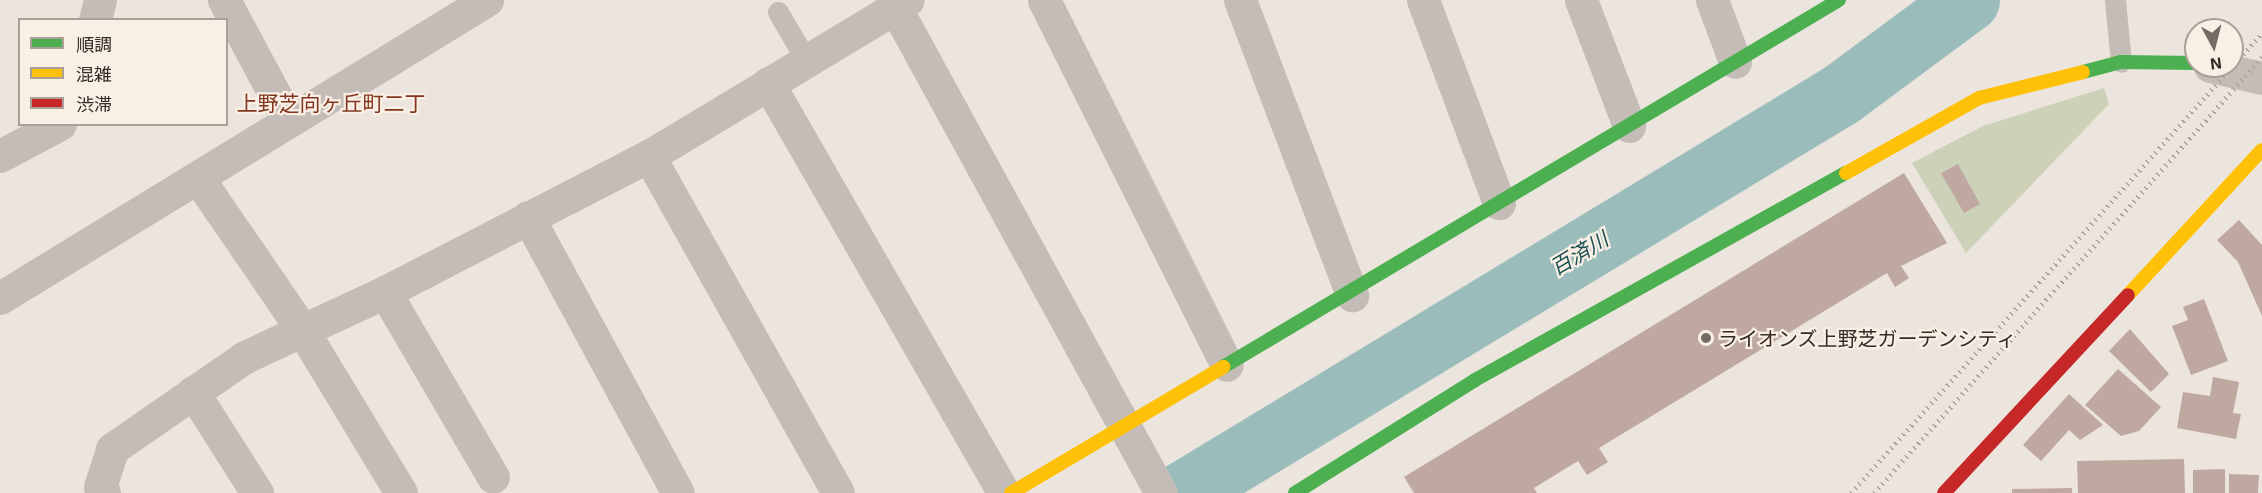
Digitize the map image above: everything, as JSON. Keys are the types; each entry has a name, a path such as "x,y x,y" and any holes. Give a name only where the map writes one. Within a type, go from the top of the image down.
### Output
{"street":[{"path":"96,18 100,0"},
{"path":"224,0 289,121"},
{"path":"1044,0 1227,365"},
{"path":"1240,0 1352,295"},
{"path":"1423,0 1499,203"},
{"path":"1581,0 1629,126"},
{"path":"1712,0 1735,62"},
{"path":"1011,493 1128,438 1227,365 1352,295 1499,203 1839,0"},
{"path":"0,298 198,178 475,3"},
{"path":"104,493 100,487 112,449 245,357 385,292 650,156 902,4 1128,438 1161,493"},
{"path":"1295,493 1475,380 1979,99 2120,56 2184,62"},
{"path":"2244,74 2262,78"},
{"path":"768,83 1004,493"},
{"path":"0,156 56,126"},
{"path":"1944,493 2262,150"},
{"path":"650,156 838,493"},
{"path":"198,178 303,331 401,493"},
{"path":"528,217 678,493"},
{"path":"385,292 498,485"},
{"path":"193,392 257,493"}],"lane":[{"path":"2115,0 2120,56"},
{"path":"778,12 806,60"}],"green space":[{"path":"2104,88 2109,104 1966,253 1912,163 1983,126"}],"building":[{"path":"1958,164 1980,204 1964,213 1941,173"},
{"name":"ライオンズ上野芝ガーデンシティ","path":"1904,173 1947,243 1901,266 1909,278 1895,287 1887,273 1599,448 1608,462 1587,475 1578,461 1534,488 1537,493 1414,493 1404,477"},
{"path":"2239,220 2262,245 2262,316 2238,262 2217,240"},
{"path":"2204,299 2228,361 2191,375 2172,326 2188,320 2183,307"},
{"path":"2130,329 2169,374 2151,392 2109,351"},
{"path":"2118,369 2161,407 2139,431 2121,436 2085,405"},
{"path":"2213,377 2239,382 2233,413 2241,414 2236,439 2177,428 2183,392 2210,396"},
{"path":"2069,394 2103,425 2080,440 2069,430 2041,461 2023,445"},
{"path":"2184,459 2185,493 2078,493 2077,461"},
{"path":"2225,469 2225,493 2193,493 2193,470"},
{"path":"2229,474 2259,475 2258,493 2229,493"},
{"path":"2072,488 2072,493 2012,493 2012,489"}],"waterway":[{"name":"百済川","path":"1182,493 1841,94 1968,0"}],"railway":[{"path":"1851,493 2262,33"},
{"path":"1874,493 2262,57"}],"traffic: fast":[{"path":"1223,367 1839,0"},
{"path":"2083,72 2121,62 2184,63"},
{"path":"1295,493 1475,380 1846,173"}],"traffic: slow":[{"path":"1846,173 1979,98 2083,72"},
{"path":"2128,295 2262,150"},
{"path":"1011,493 1223,367"}],"traffic: jam":[{"path":"1944,493 2128,295"}],"place":[{"name":"ライオンズ上野芝ガーデンシティ","path":"1706,338"}],"district":[{"name":"上野芝向ヶ丘町二丁","path":"331,103"}]}
